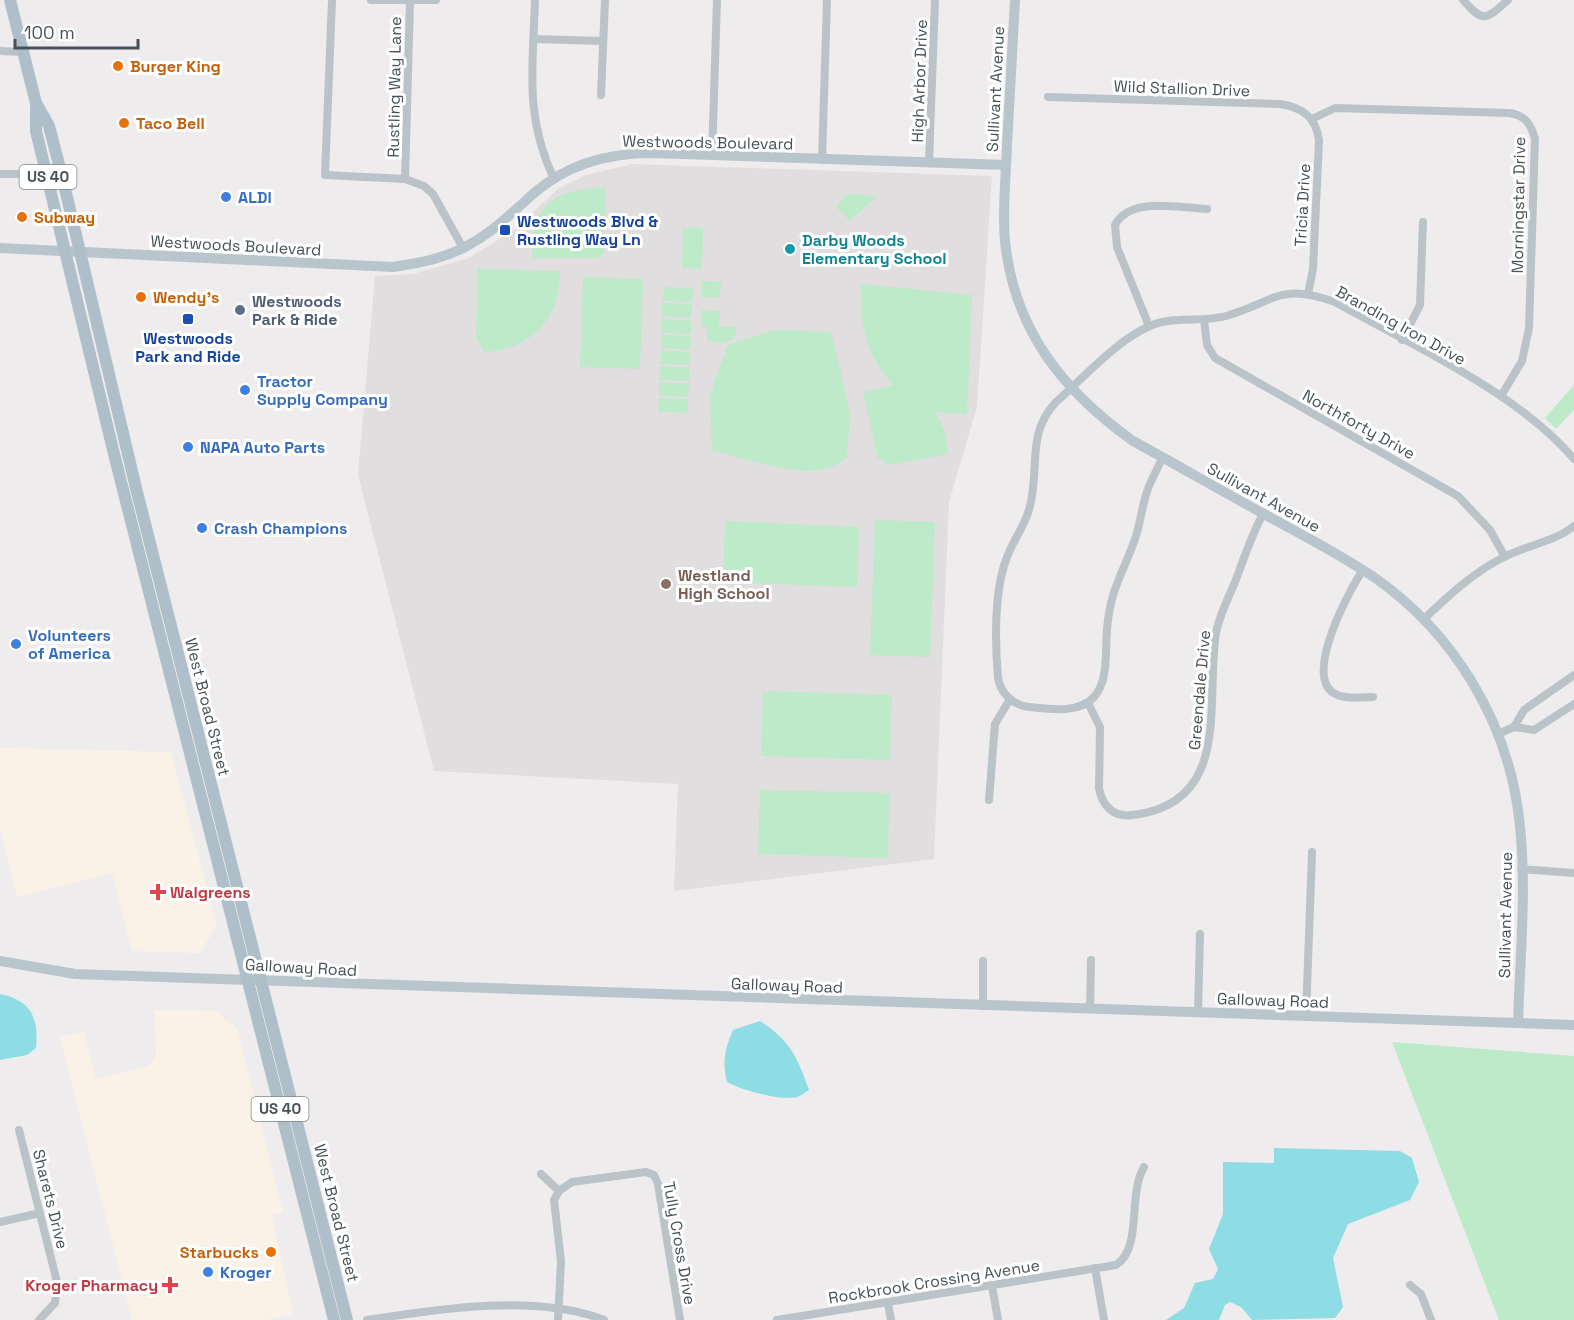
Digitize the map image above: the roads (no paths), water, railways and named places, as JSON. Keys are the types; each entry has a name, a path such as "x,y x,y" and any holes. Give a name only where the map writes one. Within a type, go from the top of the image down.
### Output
{"main road":[{"name":"West Broad Street","path":"10,0 36,102 49,126 136,488 347,1320"},
{"name":"West Broad Street","path":"36,102 36,131 67,251 115,458 334,1320"}],"street":[{"path":"332,0 324,172 328,176 405,179"},
{"path":"371,0 410,2"},
{"name":"Rustling Way Lane","path":"436,0 410,2 405,179 424,186 433,194 463,248"},
{"path":"535,0 533,117 538,140 554,179"},
{"path":"601,95 605,0"},
{"path":"712,156 717,0"},
{"path":"822,160 827,0"},
{"name":"High Arbor Drive","path":"929,162 935,0"},
{"name":"Sullivant Avenue","path":"1015,0 1006,165 1005,241 1018,300 1043,352 1070,390 1112,426 1163,458 1362,570 1424,619 1468,674 1498,734 1510,770 1518,809 1521,869 1518,1023"},
{"path":"1463,0 1475,14 1483,17 1489,16 1508,0"},
{"path":"534,39 603,41"},
{"path":"0,51 23,52"},
{"name":"Wild Stallion Drive","path":"1048,97 1280,104 1300,110 1312,119"},
{"name":"Morningstar Drive","path":"1312,119 1335,108 1374,108 1509,113 1522,117 1531,126 1535,139 1529,328 1522,361 1501,396"},
{"name":"Tricia Drive","path":"1308,294 1313,269 1319,140 1312,119"},
{"name":"Westwoods Boulevard","path":"0,248 393,267 423,263 463,248 499,225 554,179 592,160 620,154 652,153 1006,165"},
{"path":"0,174 47,174"},
{"path":"1149,326 1117,247 1115,225 1123,213 1136,208 1207,209"},
{"path":"1402,340 1420,305 1424,222"},
{"name":"Branding Iron Drive","path":"1010,699 999,685 997,664 1002,571 1030,507 1039,427 1046,413 1070,390 1126,339 1149,326 1174,320 1204,320 1234,314 1275,296 1308,294 1335,302 1501,396 1545,429 1574,459"},
{"name":"Northforty Drive","path":"1204,320 1207,345 1215,358 1458,496 1490,530 1505,556"},
{"path":"989,800 995,724 1010,699 1024,706 1068,709 1088,703 1099,691 1103,676 1108,607 1115,581 1134,540 1148,488 1163,458"},
{"name":"Greendale Drive","path":"1088,703 1100,727 1099,788 1104,803 1121,816 1148,812 1164,807 1190,788 1207,757 1216,631 1249,541 1263,514"},
{"path":"1424,619 1467,580 1505,556 1556,537 1574,526"},
{"path":"1362,570 1342,608 1322,664 1322,676 1327,687 1337,695 1373,697"},
{"path":"1514,727 1524,711 1574,675"},
{"path":"1498,734 1514,727 1534,730 1574,704"},
{"path":"1306,1016 1312,852"},
{"path":"1521,869 1574,873"},
{"path":"1198,1013 1200,934"},
{"path":"1090,1009 1091,960"},
{"name":"Galloway Road","path":"0,961 75,974 1574,1024"},
{"path":"982,1006 983,961"},
{"name":"Sharets Drive","path":"19,1130 57,1282 57,1299 52,1309 39,1320"},
{"name":"Rockbrook Crossing Avenue","path":"783,1320 1116,1264 1123,1260 1131,1247 1137,1179 1144,1167"},
{"path":"540,1173 559,1191 554,1200 561,1261 558,1320"},
{"name":"Tully Cross Drive","path":"559,1191 572,1182 630,1173 651,1173 658,1184 680,1320"},
{"path":"0,1222 40,1213"},
{"path":"1095,1268 1104,1320"},
{"path":"1410,1285 1421,1294 1431,1320"},
{"path":"992,1286 998,1320"},
{"path":"888,1303 891,1320"},
{"path":"367,1320 446,1308 557,1307 585,1312 604,1320"}],"water":[{"path":"0,994 19,1001 31,1012 36,1028 36,1048 27,1055 0,1060"},
{"path":"760,1021 779,1035 796,1058 809,1090 802,1095 790,1098 772,1096 727,1082 725,1055 733,1030"},
{"path":"1274,1148 1400,1151 1412,1158 1419,1182 1410,1200 1348,1224 1333,1258 1343,1307 1335,1318 1252,1320 1241,1307 1230,1302 1225,1305 1219,1320 1166,1320 1184,1308 1195,1283 1213,1279 1218,1269 1209,1249 1223,1214 1223,1162 1274,1163"}],"place":[{"name":"Burger King","path":"118,66"},
{"name":"Taco Bell","path":"124,123"},
{"name":"ALDI","path":"226,197"},
{"name":"Subway","path":"22,217"},
{"name":"Westwoods Blvd & Rustling Way Ln","path":"505,230"},
{"name":"Darby Woods Elementary School","path":"790,249"},
{"name":"Wendy's","path":"141,297"},
{"name":"Westwoods Park & Ride","path":"240,310"},
{"name":"Westwoods Park and Ride","path":"188,319"},
{"name":"Tractor Supply Company","path":"245,390"},
{"name":"NAPA Auto Parts","path":"188,447"},
{"name":"Crash Champions","path":"202,528"},
{"name":"Westland High School","path":"666,584"},
{"name":"Volunteers of America","path":"16,644"},
{"name":"Walgreens","path":"158,892"},
{"name":"Starbucks","path":"271,1252"},
{"name":"Kroger","path":"208,1272"},
{"name":"Kroger Pharmacy","path":"170,1285"}]}
